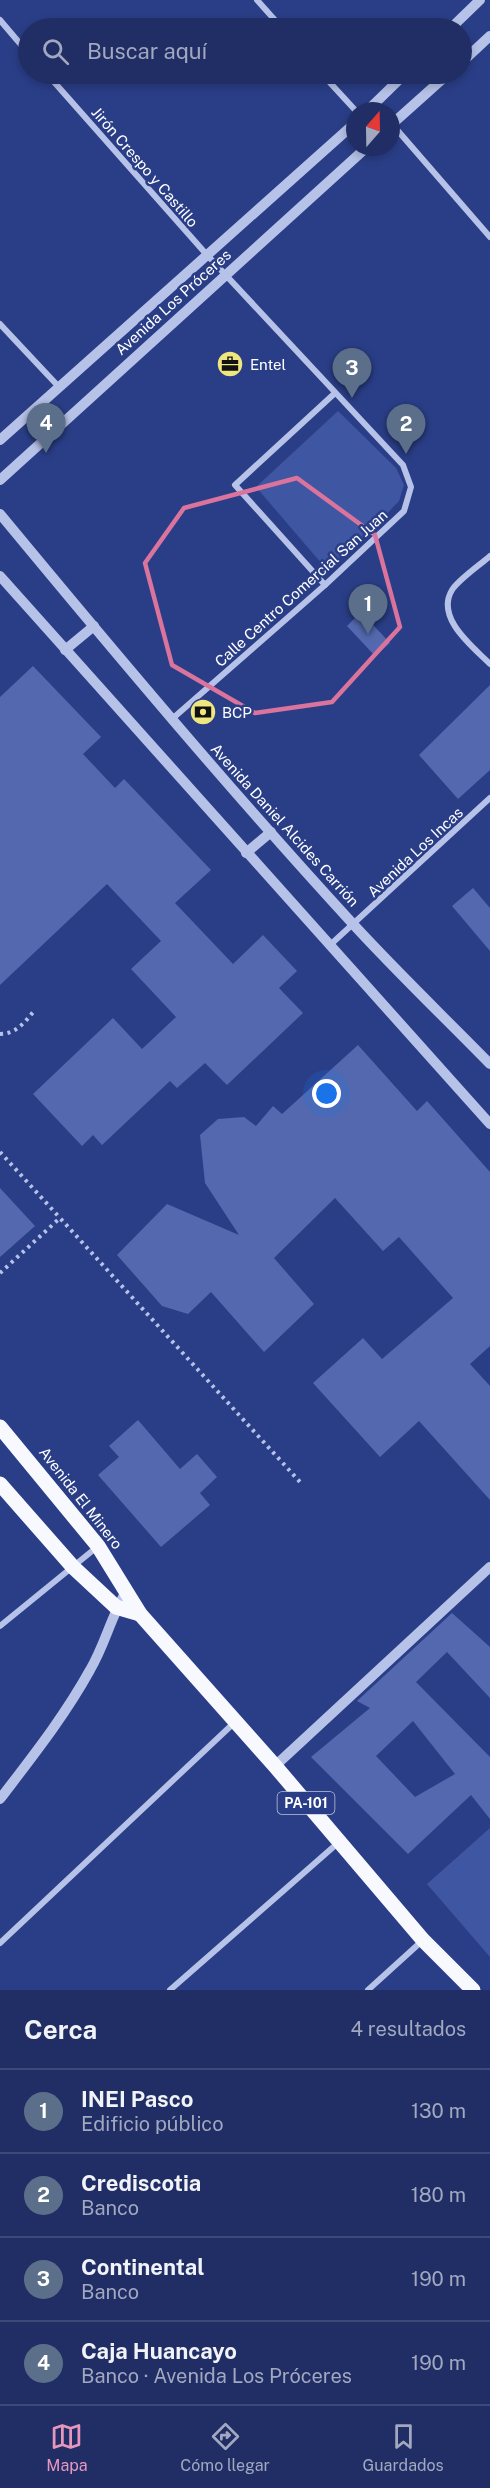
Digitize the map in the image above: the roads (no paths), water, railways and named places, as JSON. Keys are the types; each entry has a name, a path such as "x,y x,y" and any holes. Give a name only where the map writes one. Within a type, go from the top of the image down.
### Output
{"main road":[{"name":"Avenida El Minero","path":"0,1427 98,1546 140,1614"},
{"path":"0,1484 73,1567 116,1607 140,1614"},
{"name":"PA-101","path":"140,1614 275,1766 423,1940 473,1990"}],"street":[{"path":"257,0 273,18"},
{"path":"461,18 480,0"},
{"path":"0,20 18,41"},
{"path":"472,53 490,36"},
{"name":"Jirón Crespo y Castillo","path":"56,84 226,275"},
{"path":"331,84 348,102"},
{"path":"376,102 395,84"},
{"path":"400,118 437,84"},
{"name":"Avenida Los Próceres","path":"0,440 346,131"},
{"path":"400,134 490,237"},
{"name":"Avenida Los Próceres","path":"0,480 357,156"},
{"name":"Calle Centro Comercial San Juan","path":"172,720 325,585 404,511 411,487 403,465 226,275"},
{"path":"0,324 59,387"},
{"path":"325,585 235,485 335,393"},
{"name":"Avenida Daniel Alcides Carrión","path":"0,514 172,720 271,832 354,925 490,1064"},
{"path":"490,556 452,591 448,605 451,619 459,632 490,663"},
{"path":"0,576 490,1124"},
{"path":"65,650 94,626"},
{"name":"Avenida Los Incas","path":"329,946 490,798"},
{"path":"246,853 271,832"},
{"path":"0,1626 98,1546"},
{"path":"275,1766 490,1568"},
{"path":"0,1799 62,1720 92,1667 116,1607 127,1590"},
{"path":"0,1943 236,1722"},
{"path":"170,1990 339,1842"},
{"path":"368,1990 423,1940"}],"place":[{"name":"Entel","path":"230,364"},
{"name":"Continental","path":"352,398"},
{"name":"Caja Huancayo","path":"46,453"},
{"name":"Crediscotia","path":"406,454"},
{"name":"INEI Pasco","path":"368,634"},
{"name":"BCP","path":"203,712"}]}
